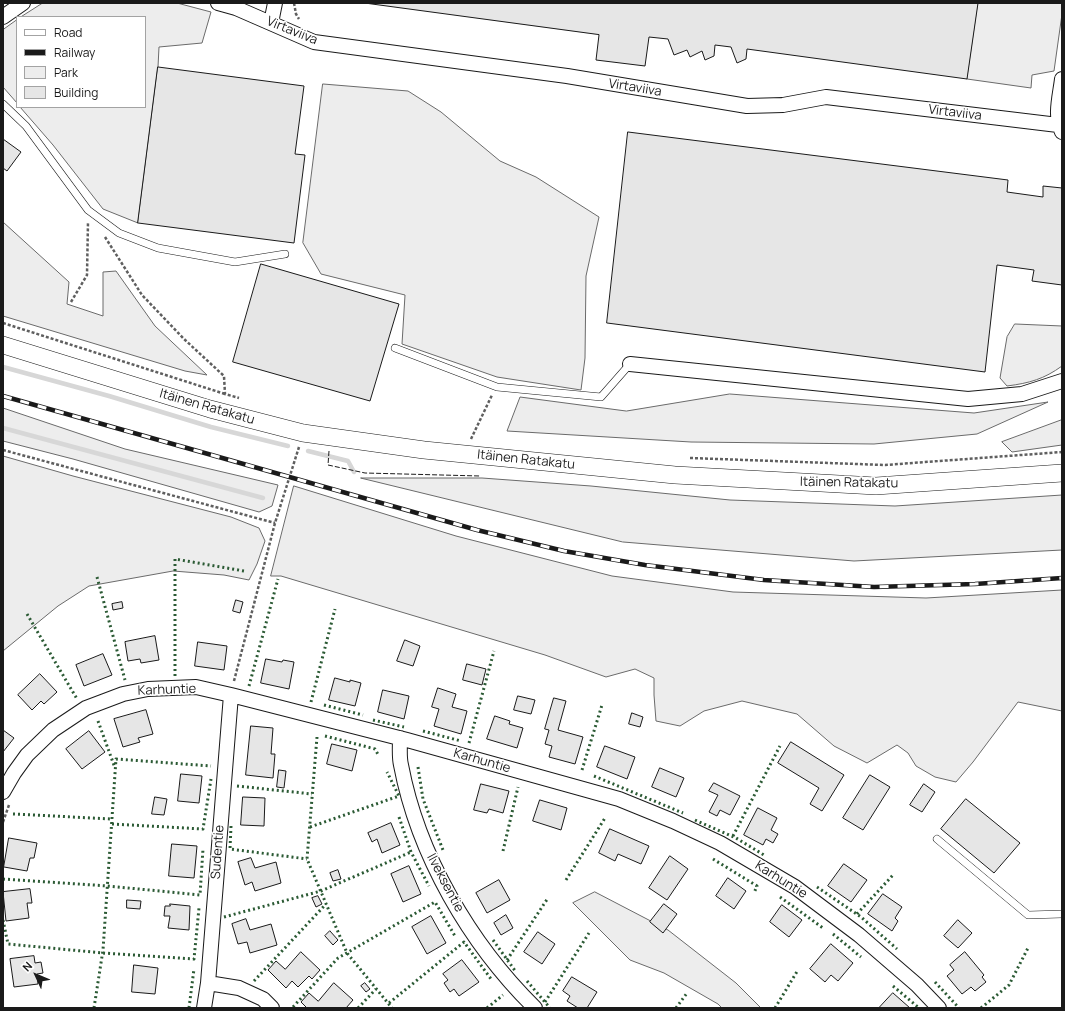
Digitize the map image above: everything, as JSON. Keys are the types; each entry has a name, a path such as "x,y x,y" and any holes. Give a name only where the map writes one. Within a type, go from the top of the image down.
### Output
{"street":[{"path":"3,17 23,3"},
{"name":"Virtaviiva","path":"218,3 236,8 314,42 567,76 747,106 782,105 826,97 1060,129"},
{"path":"271,23 276,3"},
{"path":"1060,129 1057,115 1062,79"},
{"name":"Itäinen Ratakatu","path":"3,345 210,409 303,433 424,450 675,475 876,486 1062,473"},
{"path":"630,364 968,398 1022,394 1062,381"},
{"name":"Karhuntie","path":"6,797 14,773 27,755 53,730 86,708 123,694 148,689 196,687 400,738 619,799 720,843 795,887 860,935 917,985 939,1008"},
{"name":"Sudentie","path":"204,1008 208,983 230,695"},
{"name":"Ilveksentie","path":"400,738 401,764 412,806 422,838 440,880 476,938 500,970 535,1008"},
{"path":"208,983 239,988 263,998 272,1008"}],"lane":[{"path":"3,104 26,126 88,210 119,234 158,248 235,262 285,254"},
{"path":"395,348 497,386 601,397 630,364"},
{"path":"937,839 1028,915 1062,914"}],"path":[{"path":"71,302 88,275 88,210"},
{"path":"104,236 142,295 224,376 226,394"},
{"path":"3,323 240,399"},
{"path":"470,442 497,386"},
{"path":"230,695 275,523 303,433"},
{"path":"3,450 275,523"},
{"path":"683,458 886,465 1062,452"},
{"path":"3,822 6,797"}],"green space":[{"path":"43,3 177,3 211,12 202,43 159,47 158,67 138,223 103,209 53,145 21,108 146,108 146,16 23,16"},
{"path":"978,3 1062,3 1062,14 1054,71 1032,75 1031,88 967,79"},
{"path":"16,21 16,102 3,87 3,30"},
{"path":"323,84 408,91 441,112 500,161 536,177 599,217 586,276 585,358 581,390 497,377 402,344 405,295 321,274 303,243"},
{"path":"3,222 69,282 67,304 103,316 103,272 116,271 155,326 207,375 185,371 3,316"},
{"path":"1015,324 1062,326 1062,366 1036,380 1007,386 1000,378 1007,337"},
{"path":"730,394 974,413 1048,402 977,434 874,444 691,442 507,431 520,397 626,411"},
{"path":"3,408 125,449 278,485 272,506 259,512 73,459 3,441"},
{"path":"1062,420 1062,445 1012,452 1002,442"},
{"path":"3,456 73,476 231,517 259,528 265,541 257,564 249,580 224,575 173,571 89,586 58,606 3,651"},
{"path":"361,478 482,478 591,486 730,500 895,506 1062,495 1062,550 854,561 623,542"},
{"path":"294,486 456,536 612,576 733,592 926,598 1062,590 1062,711 1018,702 956,782 935,777 916,766 908,753 897,745 867,763 834,746 797,714 742,701 704,711 680,726 656,721 654,678 635,669 606,677 545,655 281,576 271,576"},
{"path":"595,892 668,930 736,983 761,1008 722,1008 718,1004 664,973 630,960 573,903"}],"building":[{"path":"365,3 978,3 967,79 747,49 746,59 737,63 731,47 715,45 714,56 705,60 702,51 690,57 687,50 674,55 668,39 649,37 645,66 596,60 599,35"},
{"path":"158,67 304,86 295,154 305,155 294,243 138,223"},
{"path":"628,132 1008,180 1007,192 1043,197 1043,186 1062,188 1062,285 1032,281 1034,270 997,265 985,372 607,323"},
{"path":"3,139 21,152 7,171 3,168"},
{"path":"261,264 399,304 370,401 233,362"},
{"path":"236,600 243,602 240,613 233,611"},
{"path":"122,602 123,608 113,610 112,604"},
{"path":"155,636 159,660 141,663 140,659 128,661 125,642"},
{"path":"405,640 420,646 413,666 397,661"},
{"path":"198,642 227,646 224,670 195,666"},
{"path":"103,654 112,675 84,686 76,665"},
{"path":"266,659 282,662 283,660 294,662 289,689 261,683"},
{"path":"467,664 486,669 482,685 463,680"},
{"path":"40,674 57,692 44,704 41,701 32,710 18,695"},
{"path":"335,678 361,683 355,706 329,700"},
{"path":"438,688 456,694 452,707 467,711 461,734 434,726 439,709 432,707"},
{"path":"383,690 409,696 404,719 378,712"},
{"path":"518,696 535,700 531,714 514,710"},
{"path":"554,698 566,701 558,730 583,737 575,764 549,757 552,746 545,744 549,730 545,729"},
{"path":"146,710 153,734 138,738 140,742 123,747 114,719"},
{"path":"632,713 643,717 640,727 629,724"},
{"path":"495,716 510,721 509,724 523,728 517,748 487,739"},
{"path":"251,726 273,728 271,754 275,754 273,778 246,775"},
{"path":"3,730 14,738 3,752"},
{"path":"89,731 105,752 82,769 66,749"},
{"path":"791,742 844,775 822,811 810,804 819,788 778,763"},
{"path":"332,744 357,750 352,771 327,764"},
{"path":"605,746 635,757 627,779 597,767"},
{"path":"660,768 684,778 676,797 652,787"},
{"path":"279,770 286,771 284,788 277,787"},
{"path":"181,774 202,776 199,803 178,801"},
{"path":"870,775 890,787 863,830 843,818"},
{"path":"714,783 740,796 730,815 720,810 717,816 709,812 718,795 709,791"},
{"path":"481,784 509,791 503,813 489,809 487,813 474,810"},
{"path":"924,784 935,792 922,812 910,805"},
{"path":"155,797 167,799 164,815 152,814"},
{"path":"243,797 265,798 264,826 241,825"},
{"path":"966,799 1020,843 994,873 941,829"},
{"path":"540,800 567,808 561,830 533,821"},
{"path":"758,808 777,818 771,830 778,834 773,843 766,839 763,845 744,835"},
{"path":"391,823 400,845 382,853 377,839 372,842 368,833"},
{"path":"610,829 649,846 641,864 618,854 615,861 599,853"},
{"path":"9,838 37,843 34,858 30,858 27,871 4,867"},
{"path":"172,844 197,846 194,878 169,876"},
{"path":"670,856 688,869 667,900 649,888"},
{"path":"251,858 255,868 276,862 281,883 255,891 252,882 245,885 238,862"},
{"path":"844,864 867,880 851,902 828,886"},
{"path":"409,866 421,894 403,902 391,874"},
{"path":"338,870 341,879 333,881 330,873"},
{"path":"728,878 746,891 734,909 716,896"},
{"path":"499,880 510,900 487,913 476,893"},
{"path":"30,889 32,903 27,903 29,918 6,921 3,892"},
{"path":"883,894 902,907 895,918 898,921 892,931 868,914"},
{"path":"318,896 322,904 316,907 312,898"},
{"path":"127,900 141,901 140,909 127,908"},
{"path":"170,904 190,906 189,930 168,928 170,916 164,916 165,906 170,906"},
{"path":"664,904 677,914 663,933 650,922"},
{"path":"782,905 802,920 789,937 770,922"},
{"path":"506,915 513,928 501,935 494,923"},
{"path":"431,916 446,943 427,954 412,927"},
{"path":"246,919 250,930 271,924 277,945 250,953 247,942 238,944 232,924"},
{"path":"958,920 972,933 958,948 944,936"},
{"path":"330,931 338,940 333,945 325,936"},
{"path":"538,932 555,944 542,964 524,952"},
{"path":"831,944 853,963 838,981 831,975 825,982 810,969"},
{"path":"301,952 320,970 312,979 309,976 298,987 292,981 286,988 268,970 276,961 285,969"},
{"path":"965,952 984,975 982,977 986,982 975,991 971,987 962,994 947,976 954,970 950,965"},
{"path":"34,956 35,963 41,962 43,973 37,974 38,984 14,987 10,959"},
{"path":"462,960 479,982 459,996 454,989 450,992 444,983 448,980 443,974"},
{"path":"134,965 158,968 155,994 132,992"},
{"path":"572,977 597,992 587,1008 578,1008 567,1001 570,996 563,991"},
{"path":"334,983 353,1000 346,1008 307,1008 301,1002 309,993 318,1001"},
{"path":"365,983 370,989 366,992 361,986"},
{"path":"893,993 910,1008 879,1008"}],"waterway":[{"path":"3,367 109,396 211,427 288,446"},
{"path":"3,428 263,498"},
{"path":"308,451 348,461 354,472"}],"railway":[{"path":"3,396 477,530 564,551 645,565 764,580 874,587 975,584 1062,578"}],"hedge":[{"path":"175,676 175,559 244,571"},
{"path":"97,577 125,680"},
{"path":"249,686 278,579"},
{"path":"311,702 335,609"},
{"path":"27,614 77,699"},
{"path":"469,743 494,651"},
{"path":"324,705 363,715"},
{"path":"582,770 602,705"},
{"path":"373,720 404,727"},
{"path":"98,721 115,768"},
{"path":"423,731 461,741"},
{"path":"325,736 375,749 379,756"},
{"path":"317,737 307,859 347,953 392,1008"},
{"path":"733,836 780,746"},
{"path":"94,1008 103,950 116,759 211,766"},
{"path":"418,767 423,799 443,850"},
{"path":"310,827 399,796 387,772"},
{"path":"594,776 683,813"},
{"path":"112,824 203,829 211,779"},
{"path":"237,786 312,794"},
{"path":"503,851 518,787"},
{"path":"13,814 112,819"},
{"path":"399,817 411,852 429,886"},
{"path":"566,880 605,818"},
{"path":"695,820 736,838 764,855"},
{"path":"231,826 230,849 307,859"},
{"path":"3,879 108,886 200,895 203,849"},
{"path":"224,917 321,891 411,852"},
{"path":"713,859 757,886 754,893"},
{"path":"857,914 893,875"},
{"path":"817,887 861,917 897,949"},
{"path":"780,897 823,928"},
{"path":"507,960 548,898"},
{"path":"293,1007 338,958 435,902 455,936"},
{"path":"254,981 326,904"},
{"path":"3,920 8,944 103,953 194,959 199,908"},
{"path":"545,1002 589,933"},
{"path":"833,934 861,957"},
{"path":"493,940 516,972"},
{"path":"389,1003 464,942 491,979"},
{"path":"981,1008 1009,985 1028,948"},
{"path":"189,1008 194,969"},
{"path":"775,1008 798,970"},
{"path":"527,981 550,1008"},
{"path":"935,982 959,1008"},
{"path":"893,986 919,1008"},
{"path":"358,1008 376,989"},
{"path":"676,1008 687,993"},
{"path":"487,1008 503,995"}],"fence":[{"path":"329,451 328,465 365,473 480,476"}]}
